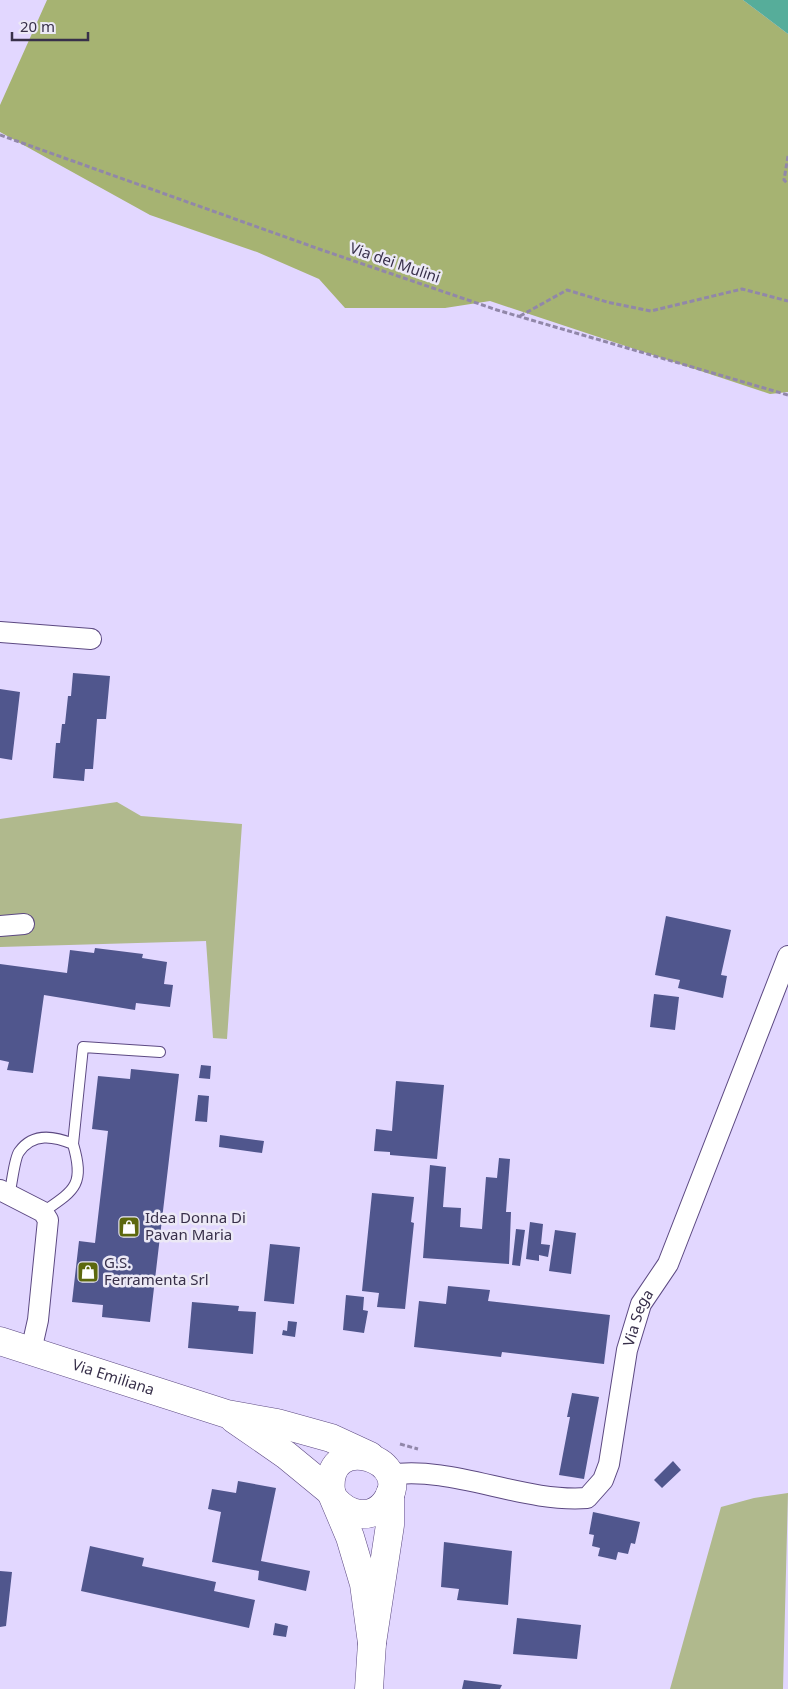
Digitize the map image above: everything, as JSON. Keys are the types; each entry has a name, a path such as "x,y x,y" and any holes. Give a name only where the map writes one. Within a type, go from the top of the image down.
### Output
{"main road":[{"name":"Via Emiliana","path":"0,1341 227,1414 277,1423 331,1438 370,1456 385,1466 389,1485 390,1525 372,1643 369,1689"},
{"name":"Via Emiliana","path":"227,1414 286,1455 333,1496 342,1509 361,1515 379,1509 389,1485"},
{"path":"333,1496 332,1476 337,1467 346,1458 357,1455 370,1456"},
{"name":"Via Emiliana","path":"333,1496 350,1537 364,1584 372,1643"}],"street":[{"path":"0,632 91,639"},
{"path":"0,926 24,924"},
{"name":"Via Sega","path":"389,1485 424,1474 563,1500 587,1498 604,1480 609,1464 627,1350 641,1304 668,1264 788,956"},
{"path":"5,1192 43,1212 48,1220 38,1320 31,1351"}],"lane":[{"path":"43,1212 72,1193 80,1166 73,1144 83,1047 160,1052"},
{"path":"5,1192 19,1152 35,1139 55,1136 73,1144"}],"path":[{"name":"Via dei Mulini","path":"0,135 319,249 520,316 788,395"},
{"path":"788,156 784,180 788,184"},
{"path":"520,316 567,290 607,302 650,311 742,289 788,301"}],"shaded area":[{"path":"47,0 743,0 788,34 788,392 770,394 490,301 445,308 345,308 319,279 257,252 150,215 0,132 0,105"},
{"path":"743,0 788,0 788,34"},
{"path":"117,802 141,816 242,824 227,1039 213,1038 206,941 0,947 0,819"},
{"path":"788,1493 783,1689 670,1689 721,1507 754,1498"}],"building":[{"path":"73,673 110,676 106,719 97,719 93,769 85,769 84,781 53,778 56,743 60,743 62,724 65,724 68,696 71,696"},
{"path":"0,689 20,692 12,760 0,758"},
{"path":"666,916 731,930 721,975 727,976 723,998 678,988 680,980 655,975"},
{"path":"95,948 143,954 142,958 167,962 164,984 173,985 170,1007 136,1003 135,1010 44,995 33,1073 7,1070 9,1062 0,1060 0,964 67,973 70,950 94,953"},
{"path":"654,994 679,997 675,1030 650,1027"},
{"path":"201,1065 211,1066 210,1079 199,1078"},
{"path":"131,1069 179,1074 150,1322 102,1317 103,1305 72,1302 79,1241 95,1243 108,1131 92,1129 98,1076 130,1079"},
{"path":"396,1081 444,1085 437,1159 390,1155 390,1152 374,1151 376,1129 392,1131"},
{"path":"198,1095 209,1096 207,1122 195,1121"},
{"path":"220,1135 264,1141 262,1153 219,1147"},
{"path":"499,1158 510,1159 506,1212 511,1212 509,1264 423,1258 430,1165 446,1167 443,1207 461,1208 460,1227 482,1229 486,1177 497,1178"},
{"path":"372,1193 414,1197 411,1222 414,1223 405,1309 377,1307 379,1293 362,1291"},
{"path":"530,1222 543,1224 541,1244 550,1245 548,1257 539,1255 539,1261 526,1259"},
{"path":"516,1229 525,1230 520,1266 512,1265"},
{"path":"555,1230 576,1233 571,1274 549,1271"},
{"path":"270,1244 300,1247 294,1304 264,1301"},
{"path":"448,1286 490,1290 488,1301 610,1315 604,1364 502,1352 501,1357 414,1347 419,1301 446,1304"},
{"path":"346,1295 364,1297 363,1310 368,1311 364,1333 343,1330"},
{"path":"192,1302 239,1306 238,1311 256,1312 253,1354 188,1348"},
{"path":"288,1321 297,1322 295,1337 282,1335 283,1330 287,1331"},
{"path":"572,1393 599,1397 584,1479 559,1475 570,1417 567,1417"},
{"path":"673,1461 681,1470 662,1488 654,1480"},
{"path":"238,1481 276,1488 261,1561 310,1571 306,1591 258,1580 259,1571 212,1562 221,1512 208,1509 212,1489 236,1493"},
{"path":"593,1512 640,1522 635,1544 631,1543 628,1554 618,1552 616,1560 598,1556 600,1548 592,1546 594,1535 589,1534"},
{"path":"444,1542 512,1551 508,1605 457,1600 459,1589 441,1587"},
{"path":"90,1546 144,1558 142,1566 216,1582 214,1591 255,1600 249,1628 81,1591"},
{"path":"0,1571 12,1572 6,1626 0,1627"},
{"path":"517,1618 581,1625 577,1659 513,1654"},
{"path":"275,1623 288,1626 286,1637 273,1635"},
{"path":"464,1680 502,1685 500,1689 462,1689"}],"place":[{"name":"Idea Donna Di Pavan Maria","path":"129,1227"},
{"name":"G.S. Ferramenta Srl","path":"88,1272"}]}
